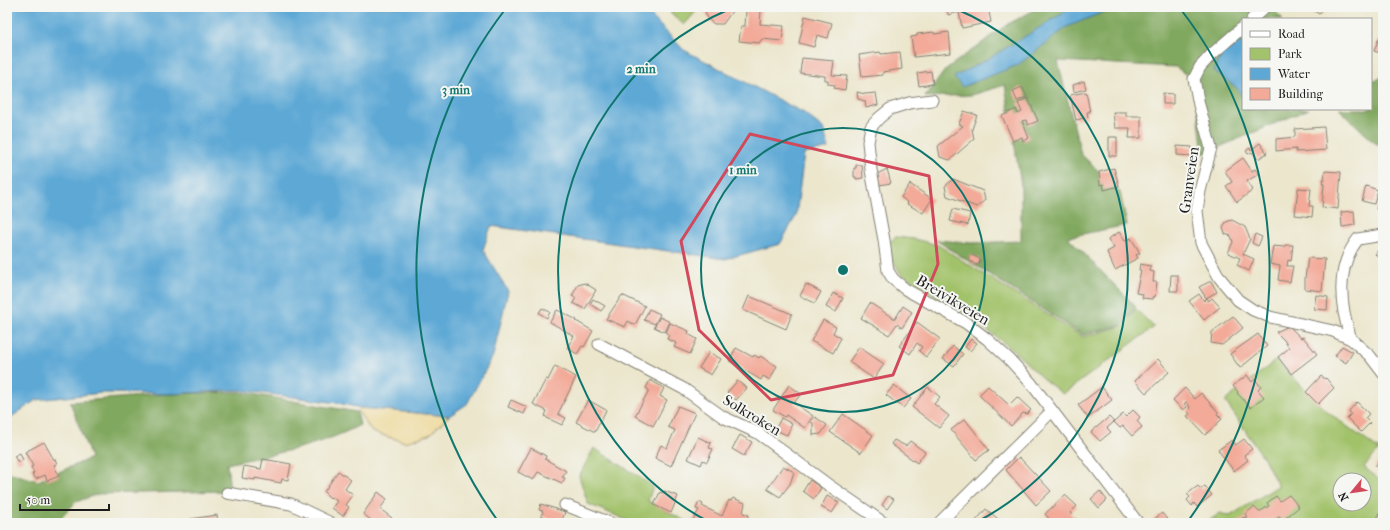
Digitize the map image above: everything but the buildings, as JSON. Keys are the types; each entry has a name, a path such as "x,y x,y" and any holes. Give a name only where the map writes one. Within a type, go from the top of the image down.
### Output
{"street":[{"path":"1253,18 1265,7"},
{"name":"Granveien","path":"1242,28 1200,66 1194,79 1199,105 1211,148 1200,190 1197,211 1201,243 1227,289 1238,300 1253,310 1270,317 1333,331 1351,339 1370,356 1383,373"},
{"name":"Breivikveien","path":"932,100 909,103 890,109 871,127 868,142 871,170 884,240 888,271 893,279 905,289 966,323 987,339 1031,383 1138,523"},
{"path":"1351,339 1340,298 1346,261 1350,249 1358,239 1383,235"},
{"name":"Solkroken","path":"599,344 684,389 723,417 758,433 827,484 884,523"},
{"path":"939,523 1052,411"},
{"path":"227,493 291,504 331,523"},
{"path":"565,506 610,523"}],"highlighted area":[{"path":"750,134 929,176 938,264 893,375 771,400 699,330 681,241"}],"green space":[{"path":"665,7 700,7 684,25"},
{"path":"1040,7 1271,7 1282,18 1242,18 1242,110 1307,110 1203,154 1196,96 1198,84 1176,67 1058,61 1081,154 1120,192 1127,225 1068,237 1136,307 1121,325 1083,335 936,240 973,243 1021,241 1021,185 1005,85 972,95 925,97 946,69 1008,24"},
{"path":"1383,77 1383,146 1375,143 1340,110 1372,110 1372,81"},
{"path":"896,237 914,239 938,245 1083,337 1122,326 1136,309 1154,327 1063,394 1042,378 1013,350 969,316 901,274 889,255 888,243"},
{"path":"1276,360 1325,410 1379,450 1364,467 1370,472 1332,472 1332,512 1372,512 1372,474 1383,483 1383,523 1285,523 1276,519 1267,523 1206,523 1220,513 1230,516 1278,486 1264,458 1225,401"},
{"path":"240,392 357,412 360,425 344,433 312,444 227,464 230,491 98,494 76,502 56,523 7,523 7,472 38,481 91,458 70,402 167,394"},
{"path":"594,448 653,486 648,501 689,523 634,523 588,504 579,476"}],"sand":[{"path":"361,408 449,416 429,435 405,442 372,432 358,411"}],"water":[{"path":"7,7 642,7 684,50 804,113 823,128 829,148 804,154 796,216 780,244 725,259 491,226 483,250 508,291 493,356 467,404 449,416 361,408 338,403 239,390 171,394 102,393 36,400 7,420"},
{"path":"1073,7 1116,7 1067,27 1018,65 962,87 954,77 988,59"},
{"path":"1242,42 1242,97 1237,88 1214,71 1222,54"}]}
